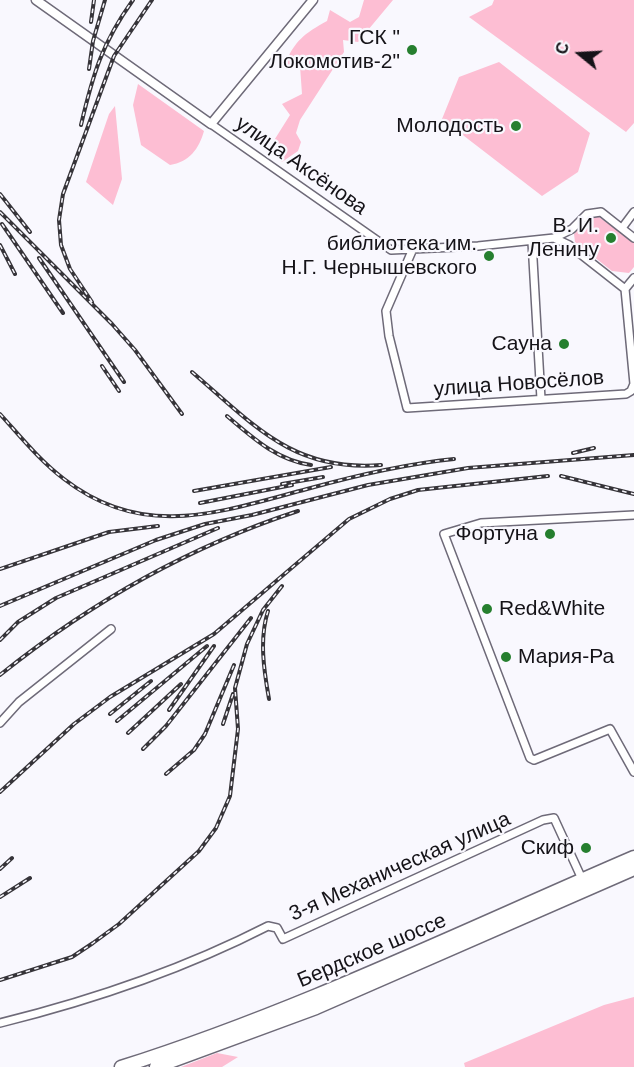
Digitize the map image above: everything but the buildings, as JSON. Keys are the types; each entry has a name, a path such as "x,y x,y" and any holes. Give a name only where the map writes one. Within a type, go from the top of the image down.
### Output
{"highway":[{"name":"Бердское шоссе","path":"121,1067 180,1048 313,998 634,857"},
{"name":"Бердское шоссе","path":"156,1067 316,1008 634,869"}],"street":[{"name":"улица Аксёнова","path":"36,0 391,250 412,251 532,242 554,238 578,225 587,214 596,212 601,212 634,238"},
{"path":"211,124 313,0"},
{"path":"622,228 634,212"},
{"path":"554,238 569,245 626,289 634,278"},
{"path":"532,242 541,399"},
{"name":"улица Новосёлов","path":"412,251 386,311 389,336 408,408 626,394 631,391 634,384 626,289"},
{"path":"634,515 481,524 444,534 530,758 534,760 610,729 634,772"},
{"path":"0,723 19,702 111,629"},
{"name":"3-я Механическая улица","path":"0,1023 59,1009 167,973 268,926 277,928 283,939 543,820 554,818 582,879"}],"shaded area":[{"path":"364,0 393,0 358,42 343,40 344,52 300,120 296,133 301,142 298,151 282,162 268,150 290,115 282,104 302,94 300,66 284,66 288,57 301,39 327,21 330,10 350,22 359,17"},
{"path":"494,0 634,0 634,123 626,132 469,17 492,5"},
{"name":"Молодость","path":"499,62 590,133 578,172 542,196 442,119 459,77"},
{"path":"138,84 204,131 196,149 188,158 170,165 141,145 133,105"},
{"path":"115,106 122,179 113,205 86,182 109,114"},
{"path":"596,215 634,242 634,267 629,273 612,271 575,242 574,234 590,217"},
{"path":"634,997 634,1067 465,1067 464,1063 604,1005"},
{"path":"217,1053 238,1057 222,1067 181,1067"}],"railway":[{"path":"91,22 94,0"},
{"path":"89,69 93,41 105,0"},
{"path":"81,125 90,90 106,45 133,0"},
{"path":"92,302 70,269 61,245 59,220 63,194 114,56 152,0"},
{"path":"0,194 30,232"},
{"path":"0,212 112,324 135,350 182,414"},
{"path":"2,224 63,313"},
{"path":"0,245 15,274"},
{"path":"39,258 124,382"},
{"path":"102,366 119,391"},
{"path":"192,372 256,427 299,453 323,461 350,465 381,465"},
{"path":"0,414 38,456 64,479 94,498 123,510 153,515 183,516 213,512 380,471 454,459"},
{"path":"227,416 276,453 311,465"},
{"path":"573,453 594,448"},
{"path":"0,606 156,540 205,524 252,515 368,485 468,468 634,455"},
{"path":"194,491 331,467"},
{"path":"0,792 74,724 110,697 214,634 349,519 390,499 418,490 548,476"},
{"path":"561,476 634,494"},
{"path":"282,484 323,477"},
{"path":"200,503 292,485"},
{"path":"0,675 69,624 142,580 218,542 298,511"},
{"path":"0,569 109,532 158,526"},
{"path":"0,640 18,622 56,598 218,528"},
{"path":"0,980 72,957 93,943 119,924 199,851 216,828 230,796 238,729 235,688 247,644 263,610 282,586"},
{"path":"268,611 263,644 269,699"},
{"path":"143,749 166,726 251,618"},
{"path":"117,721 207,646"},
{"path":"169,710 214,646"},
{"path":"166,774 194,750 205,734 234,665"},
{"path":"110,714 151,681"},
{"path":"128,733 181,684"},
{"path":"223,724 233,694"},
{"path":"0,869 12,858"},
{"path":"0,897 30,878"}],"place":[{"name":"ГСК \" Локомотив-2\"","path":"412,50"},
{"name":"Молодость","path":"516,126"},
{"name":"В. И. Ленину","path":"611,238"},
{"name":"библиотека им. Н.Г. Чернышевского","path":"489,256"},
{"name":"Сауна","path":"564,344"},
{"name":"Фортуна","path":"550,534"},
{"name":"Red&White","path":"487,609"},
{"name":"Мария-Ра","path":"506,657"},
{"name":"Скиф","path":"586,848"}]}
